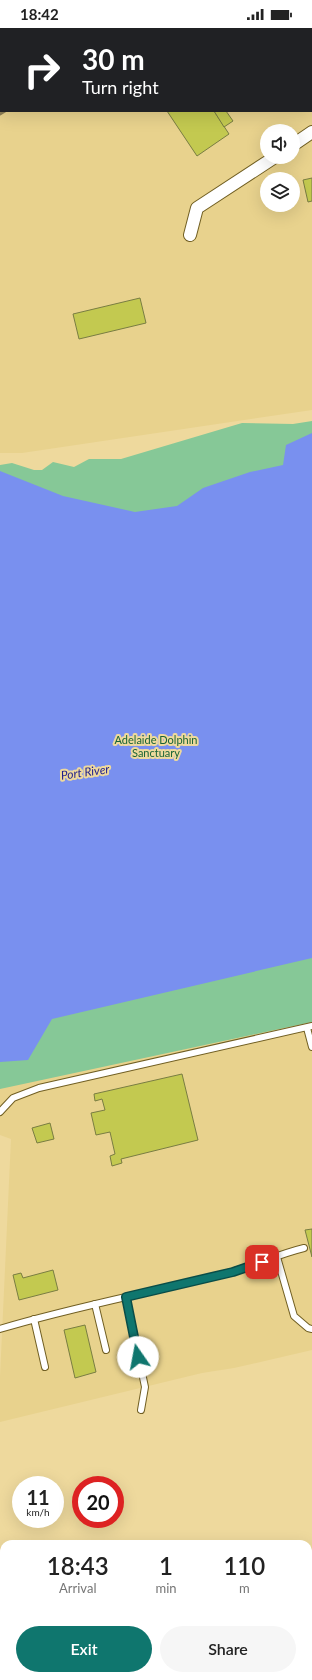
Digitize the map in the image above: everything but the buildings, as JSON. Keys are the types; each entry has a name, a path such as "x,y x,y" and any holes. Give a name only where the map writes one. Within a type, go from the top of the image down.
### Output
{"street":[{"path":"300,140 312,132"},
{"path":"190,235 197,208 264,164"}],"lane":[{"path":"0,1112 13,1098 39,1088 310,1027 312,1047"},
{"path":"0,1329 95,1304 233,1272 304,1248"},
{"path":"277,1257 294,1316 308,1328 312,1329"},
{"path":"126,1297 145,1387 141,1410"},
{"path":"95,1304 106,1350"},
{"path":"34,1319 45,1367"}],"shaded area":[{"path":"0,112 312,112 312,410 22,453 0,453"},
{"path":"312,958 312,1350 234,1368 202,1373 0,1422 0,1377 11,1139 0,1135 0,1062"}],"green space":[{"name":"Port River","path":"312,421 312,1022 0,1089 0,465 12,463 34,470 42,470 53,462 74,467 89,459 121,459 242,423 293,424"}],"water":[{"name":"Port River","path":"312,433 312,958 52,1019 28,1060 0,1062 0,471 63,496 135,512 177,506 203,488 250,472 283,465 286,445"}],"route":[{"path":"138,1357 126,1297 233,1272 262,1262"}],"park label":[{"name":"Adelaide Dolphin Sanctuary","path":"156,745"}]}
